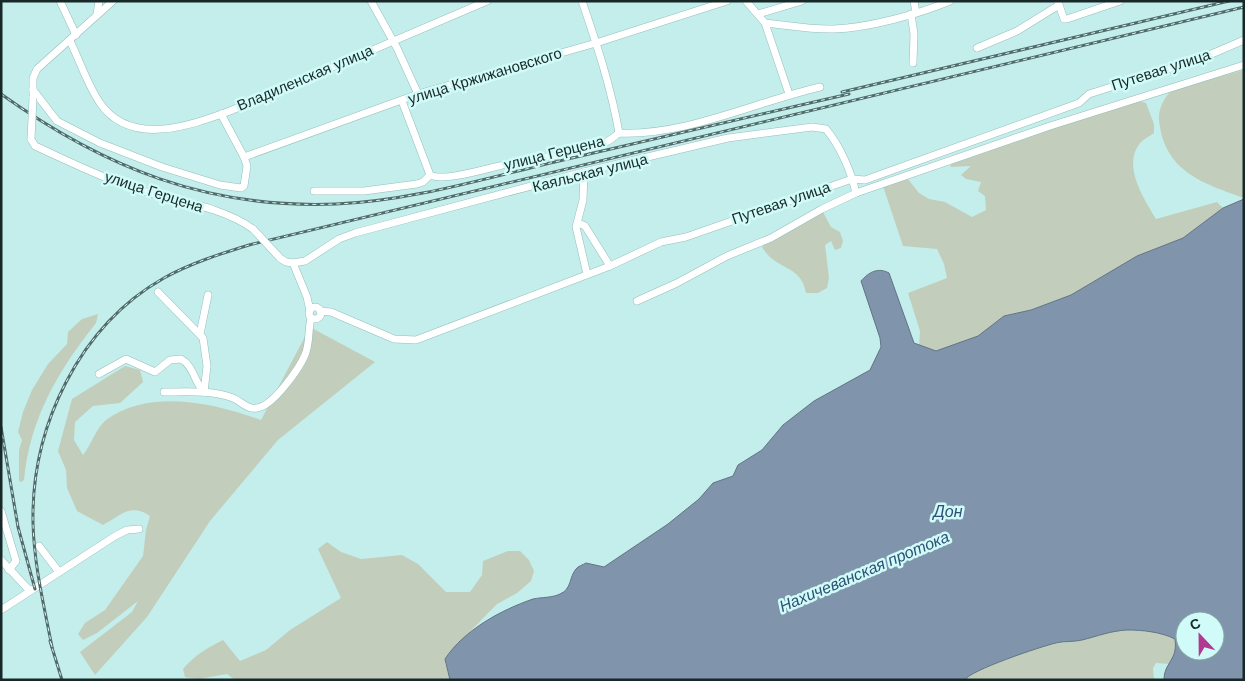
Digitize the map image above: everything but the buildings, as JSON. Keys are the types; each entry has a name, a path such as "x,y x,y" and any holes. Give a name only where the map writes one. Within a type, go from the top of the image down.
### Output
{"street":[{"path":"60,1 76,34"},
{"path":"97,14 98,1"},
{"path":"33,94 33,78 37,69 113,1"},
{"path":"371,1 418,94"},
{"name":"Владиленская улица","path":"70,40 101,104 118,122 136,129 150,130 190,124 221,114 487,1"},
{"path":"582,1 613,100 618,133"},
{"name":"улица Кржижановского","path":"244,157 418,94 596,42 727,1"},
{"path":"746,1 765,23 790,94"},
{"path":"758,14 802,1"},
{"path":"913,63 914,1"},
{"path":"765,23 836,29 914,14 950,1"},
{"path":"977,48 1017,31 1058,3 1064,19 1120,1"},
{"name":"Путевая улица","path":"314,312 331,312 394,339 416,340 610,266 661,242 686,237 852,179 865,180 1079,103 1089,94 1200,59 1244,40"},
{"name":"Путевая улица","path":"637,301 677,283 726,256 771,238 822,209 856,193 1050,126 1244,65"},
{"name":"улица Герцена","path":"314,191 364,191 417,184 423,182 430,175 440,178 492,169 514,162 544,159 607,142 618,133 632,134 690,124 820,87"},
{"name":"улица Герцена","path":"33,94 31,139 35,146 107,178 167,199 231,216 253,229 280,258 286,262 293,263"},
{"name":"улица Герцена","path":"33,94 57,121 100,142 162,167 220,185 241,188 244,186 247,166 244,157"},
{"path":"402,101 430,175"},
{"path":"221,114 244,157"},
{"name":"Каяльская улица","path":"293,263 304,261 339,238 584,172 728,138 812,126 826,129 834,139 852,179 856,193"},
{"path":"584,172 583,200 578,223 578,238 587,274"},
{"path":"578,223 585,226 610,266"},
{"path":"164,392 204,392 228,397 249,407 263,406 275,397 289,381 306,354 314,312 293,263"},
{"path":"158,292 181,318 200,334 206,348 207,366 204,392"},
{"path":"200,334 208,295"},
{"path":"99,374 126,360 155,372 170,360 181,359 190,366 198,386 204,392"},
{"path":"1,510 16,561 15,565 9,570"},
{"path":"1,610 29,590 115,536 127,530 139,529"},
{"path":"39,546 59,572"},
{"path":"1,560 29,590"}],"green space":[{"path":"1244,70 1244,198 1200,180 1177,163 1168,152 1162,137 1159,116 1164,99 1173,90"},
{"path":"1136,100 1146,103 1154,124 1154,133 1141,142 1135,151 1133,161 1136,181 1156,219 1217,202 1223,208 1183,238 1137,256 1071,295 1031,310 1004,316 978,336 963,343 935,351 919,346 920,331 908,293 947,278 944,264 937,249 903,246 883,186 907,178 919,193 929,199 945,202 972,217 986,210 985,196 978,191 981,182 966,179 961,175 971,166 950,167 952,163"},
{"path":"823,212 831,227 840,232 843,241 841,248 835,250 831,241 825,245 829,278 827,288 818,293 806,293 799,277 774,260 762,247 767,242"},
{"path":"98,314 96,323 58,377 48,396 32,436 24,480 21,482 19,481 19,450 22,440 18,432 23,412 32,390 48,364 67,344 68,332 82,319"},
{"path":"310,327 375,362 278,440 210,521 147,617 95,675 80,652 132,612 138,601 97,633 83,640 78,634 85,623 105,610 143,556 146,530 150,516 143,512 131,510 103,525 77,511 67,488 66,470 58,451 72,399 125,366 140,370 143,382 120,403 93,406 75,422 74,440 83,455 99,427 106,420 123,410 142,404 162,401 203,404 261,420"},
{"path":"327,542 341,552 361,559 402,555 418,564 446,592 470,592 482,575 483,561 508,551 520,551 529,560 534,571 531,581 517,593 497,604 448,654 445,659 450,680 235,680 227,674 198,679 185,677 183,669 192,660 223,640 240,661 266,650 290,630 341,598 318,549"},
{"path":"1128,630 1156,632 1175,639 1175,652 1170,664 1156,663 1153,668 1154,680 965,680 969,674 981,668 1042,646 1081,640 1108,632"}],"water":[{"name":"Дон","path":"1244,199 1244,680 1164,680 1166,669 1175,652 1175,661 1225,661 1225,611 1175,611 1175,639 1152,632 1127,630 1079,641 1059,642 991,665 965,680 450,680 445,659 462,639 473,630 508,609 533,599 554,596 564,592 579,566 586,563 604,567 668,524 699,499 713,483 733,476 738,465 762,450 783,425 814,401 870,370 881,347 880,338 861,281 870,273 881,270 889,273 914,343 936,351 978,336 1004,316 1031,310 1071,295 1137,256 1183,238 1223,208"}],"railway":[{"path":"842,92 1229,1"},
{"path":"52,647 37,570 33,523 35,487 41,451 51,416 66,383 85,351 107,323 134,298 164,278 195,263 249,245 1244,7"},
{"path":"1,94 79,143 119,163 159,179 201,191 244,199 289,204 364,202 420,194 849,94"},
{"path":"1,427 18,527 35,589"},
{"path":"50,641 62,680"}],"water label":[{"name":"Нахичеванская протока","path":"864,571"}]}
